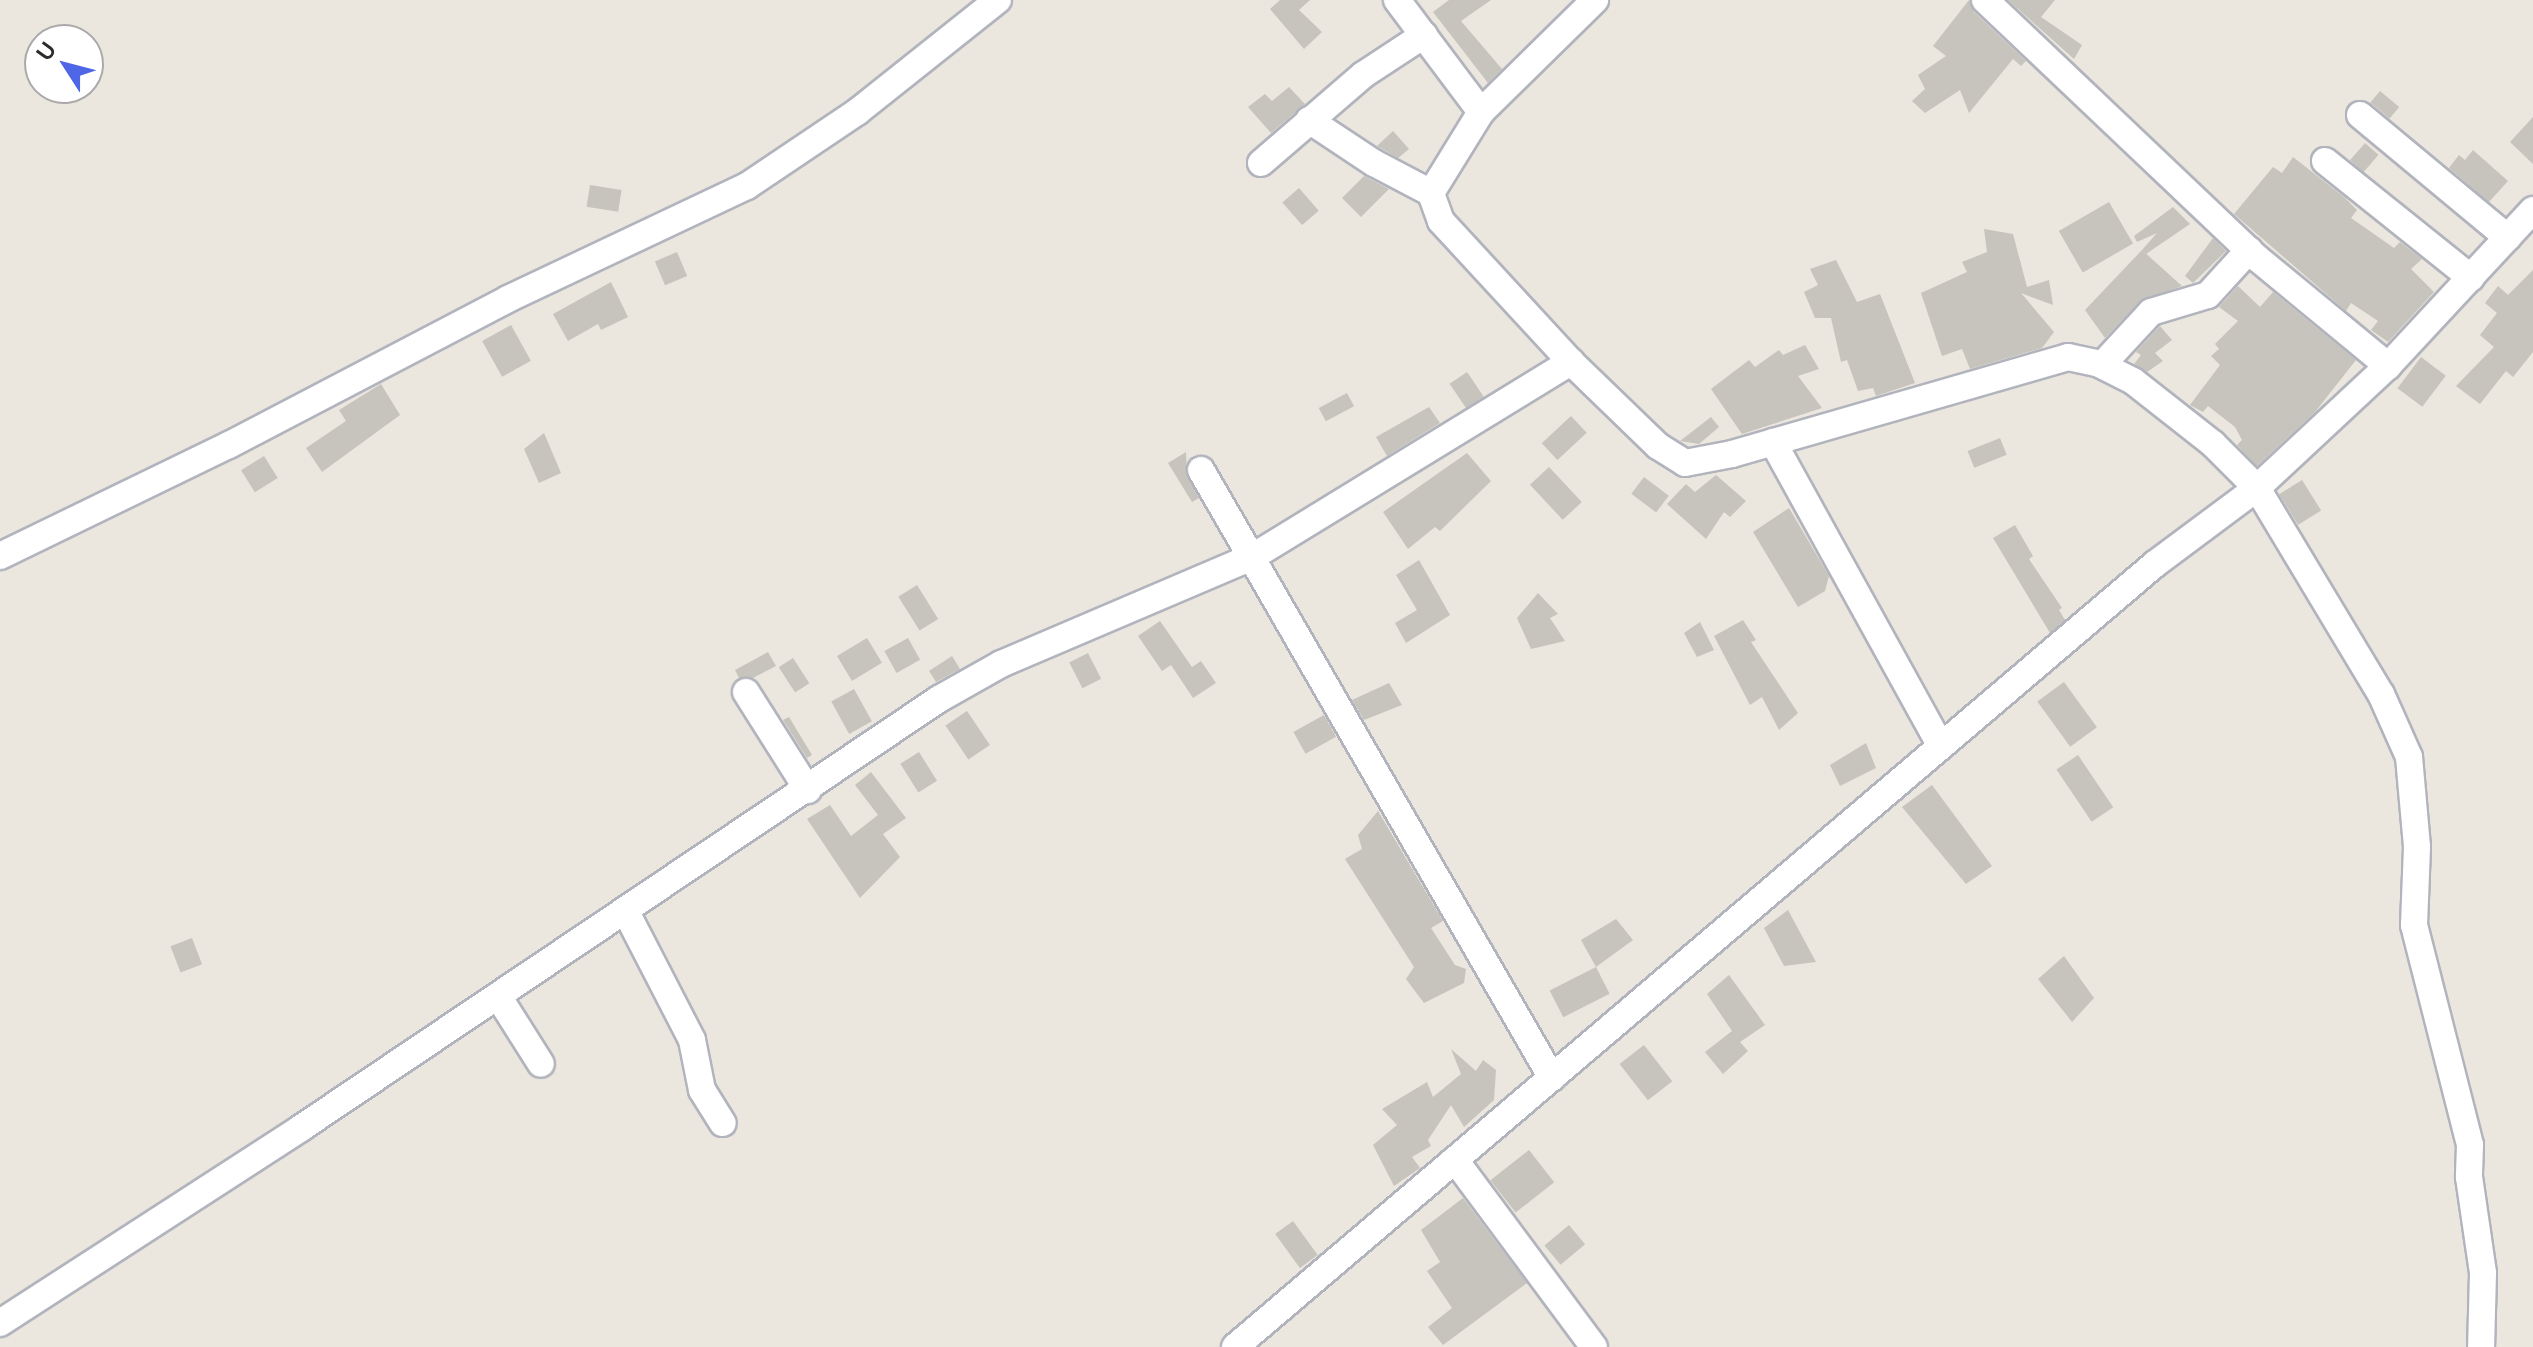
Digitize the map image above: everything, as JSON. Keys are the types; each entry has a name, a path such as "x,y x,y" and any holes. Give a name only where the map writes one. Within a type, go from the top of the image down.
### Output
{"street":[{"path":"0,556 229,445 508,299 747,186 857,112 998,0"},
{"path":"1397,0 1481,112"},
{"path":"1431,193 1481,112 1595,0"},
{"path":"1985,0 2249,250 2388,366"},
{"path":"1261,163 1363,75 1424,35"},
{"path":"2360,115 2508,238"},
{"path":"1309,120 1374,163 1431,193 1441,221 1571,362 1677,461 1732,454 2043,361 2068,357 2102,365 2165,405 2257,488 2381,694 2409,757 2417,847 2414,925 2470,1145 2469,1177 2483,1273 2481,1347"},
{"path":"2325,161 2471,278"},
{"path":"1235,1347 2155,564 2257,488 2388,366 2533,210"},
{"path":"2102,365 2151,312 2208,295 2249,250"},
{"path":"0,1323 808,790 939,699 1001,664 1254,556 1571,362"},
{"path":"1773,442 1941,746"},
{"path":"1201,470 1254,556 1552,1078"},
{"path":"746,692 808,790"},
{"path":"625,910 692,1040 702,1090 723,1123"},
{"path":"498,996 541,1064"},
{"path":"1455,1160 1594,1347"}],"building":[{"path":"1280,0 1310,0 1299,10 1322,32 1304,49 1270,9"},
{"path":"1449,0 1491,0 1461,21 1502,69 1488,83 1433,12"},
{"path":"1969,0 1974,12 2026,61 2021,66 2013,59 1969,113 1960,90 1925,113 1912,101 1925,89 1918,75 1946,56 1933,46"},
{"path":"2008,0 2055,0 2041,17 2082,45 2074,59"},
{"path":"1289,87 1305,104 1271,133 1248,107 1265,94 1272,101"},
{"path":"2380,91 2399,107 2390,119 2370,102"},
{"path":"2533,117 2533,164 2510,142"},
{"path":"1393,131 1409,149 1398,158 1377,146"},
{"path":"2365,143 2379,155 2363,172 2350,160"},
{"path":"2473,150 2508,181 2489,202 2449,168 2459,155 2465,160"},
{"path":"2293,157 2357,210 2351,218 2394,248 2400,242 2422,259 2411,269 2434,292 2388,342 2371,330 2378,321 2351,303 2346,311 2234,214 2273,167 2282,173"},
{"path":"1364,176 1389,189 1361,217 1342,198"},
{"path":"590,185 622,190 618,212 587,207"},
{"path":"1299,188 1319,211 1302,225 1282,202"},
{"path":"2109,202 2133,244 2083,273 2059,231"},
{"path":"2173,207 2190,224 2146,254 2142,250 2157,233 2137,242 2134,236"},
{"path":"1984,229 2013,234 2027,287 2049,280 2053,305 2021,293 2054,332 2042,348 1970,369 1962,349 1942,356 1921,293 1967,272 1962,262 1987,252"},
{"path":"2213,238 2226,251 2193,283 2185,276"},
{"path":"2142,250 2182,286 2140,301 2105,338 2085,310"},
{"path":"677,252 687,276 665,285 655,261"},
{"path":"1836,260 1857,302 1880,294 1915,383 1876,396 1873,388 1858,391 1847,360 1841,362 1831,318 1815,318 1804,292 1818,285 1810,269"},
{"path":"2533,270 2533,352 2513,377 2506,371 2480,404 2456,386 2494,347 2480,335 2497,313 2485,303 2498,286 2508,295"},
{"path":"611,282 628,317 601,330 598,324 568,341 553,314"},
{"path":"2238,286 2260,307 2273,292 2356,360 2315,412 2257,466 2237,445 2242,440 2235,427 2208,406 2203,412 2190,405 2220,365 2211,356 2219,349 2215,344 2238,321 2219,307"},
{"path":"511,325 531,361 502,377 482,341"},
{"path":"2160,326 2172,340 2155,353 2163,361 2147,372 2134,364 2141,355 2136,352"},
{"path":"1805,345 1819,369 1798,376 1822,408 1742,434 1711,389 1749,360 1755,367 1779,350 1783,355"},
{"path":"2421,357 2446,376 2422,407 2398,388"},
{"path":"1467,372 1484,397 1466,409 1450,384"},
{"path":"381,384 400,415 322,472 306,448 346,421 339,410"},
{"path":"1347,393 1354,406 1326,421 1319,408"},
{"path":"1429,407 1440,423 1387,456 1376,437"},
{"path":"1571,416 1587,433 1557,460 1542,443"},
{"path":"1711,417 1719,427 1699,444 1680,441"},
{"path":"544,433 561,473 539,483 524,449"},
{"path":"2000,438 2007,455 1974,468 1968,451"},
{"path":"1186,452 1187,477 1199,498 1192,502 1168,463"},
{"path":"1467,453 1491,481 1440,531 1435,527 1408,549 1383,512"},
{"path":"264,456 278,478 255,492 241,470"},
{"path":"1549,467 1582,502 1563,520 1530,485"},
{"path":"1716,475 1746,501 1730,517 1724,512 1706,539 1667,504 1686,484 1695,492"},
{"path":"1644,477 1669,496 1656,512 1631,494"},
{"path":"2302,480 2321,511 2298,525 2279,494"},
{"path":"1789,508 1829,576 1825,591 1798,607 1753,532"},
{"path":"2015,525 2033,556 2029,559 2062,608 2059,610 2065,620 2050,633 1993,538"},
{"path":"1419,560 1450,615 1406,643 1395,623 1417,610 1396,575"},
{"path":"917,585 938,619 920,631 898,597"},
{"path":"1538,593 1558,614 1550,618 1565,641 1531,649 1517,618"},
{"path":"1743,620 1756,640 1751,642 1798,713 1779,730 1762,697 1750,705 1714,636"},
{"path":"1160,621 1192,667 1201,661 1216,683 1193,698 1171,665 1162,671 1138,636"},
{"path":"1700,622 1714,650 1697,657 1684,633"},
{"path":"867,638 882,663 852,681 837,656"},
{"path":"908,638 920,660 897,673 884,651"},
{"path":"768,652 776,666 753,678 739,678 735,670"},
{"path":"1088,653 1101,679 1082,688 1069,663"},
{"path":"952,656 960,669 936,682 929,671"},
{"path":"793,658 809,683 795,692 779,667"},
{"path":"2064,682 2097,727 2070,747 2037,701"},
{"path":"1389,683 1402,705 1364,720 1352,700"},
{"path":"854,689 872,721 849,734 831,702"},
{"path":"967,711 990,745 968,760 945,726"},
{"path":"1324,715 1336,737 1306,754 1293,732"},
{"path":"789,717 812,755 807,758 783,720"},
{"path":"1866,743 1876,768 1840,786 1830,765"},
{"path":"919,752 937,781 918,792 900,764"},
{"path":"2078,755 2113,807 2092,822 2056,770"},
{"path":"871,772 906,818 883,834 900,857 860,898 807,819 830,805 851,836 878,815 855,785"},
{"path":"1932,785 1992,866 1966,884 1902,807"},
{"path":"1378,811 1443,921 1431,928 1455,965 1466,969 1464,983 1424,1003 1406,979 1414,967 1345,859 1362,849 1358,835"},
{"path":"1788,910 1816,962 1784,966 1764,928"},
{"path":"1616,919 1633,940 1596,967 1581,940"},
{"path":"192,938 202,964 181,972 171,946"},
{"path":"2064,956 2094,998 2072,1022 2038,979"},
{"path":"1596,967 1610,994 1563,1017 1550,991"},
{"path":"1729,975 1765,1025 1740,1042 1748,1051 1723,1074 1705,1052 1732,1031 1707,994"},
{"path":"1644,1045 1672,1081 1648,1100 1620,1064"},
{"path":"1451,1049 1476,1071 1483,1060 1496,1070 1494,1100 1464,1127 1451,1105 1428,1140 1431,1146 1412,1157 1420,1168 1394,1186 1373,1145 1397,1125 1382,1109 1427,1082 1433,1097 1461,1074"},
{"path":"1529,1150 1554,1182 1516,1212 1490,1180"},
{"path":"1463,1198 1527,1283 1443,1345 1428,1327 1452,1308 1427,1271 1440,1262 1421,1230"},
{"path":"1293,1221 1318,1255 1300,1268 1275,1234"},
{"path":"1569,1225 1585,1244 1561,1265 1544,1246"}]}
